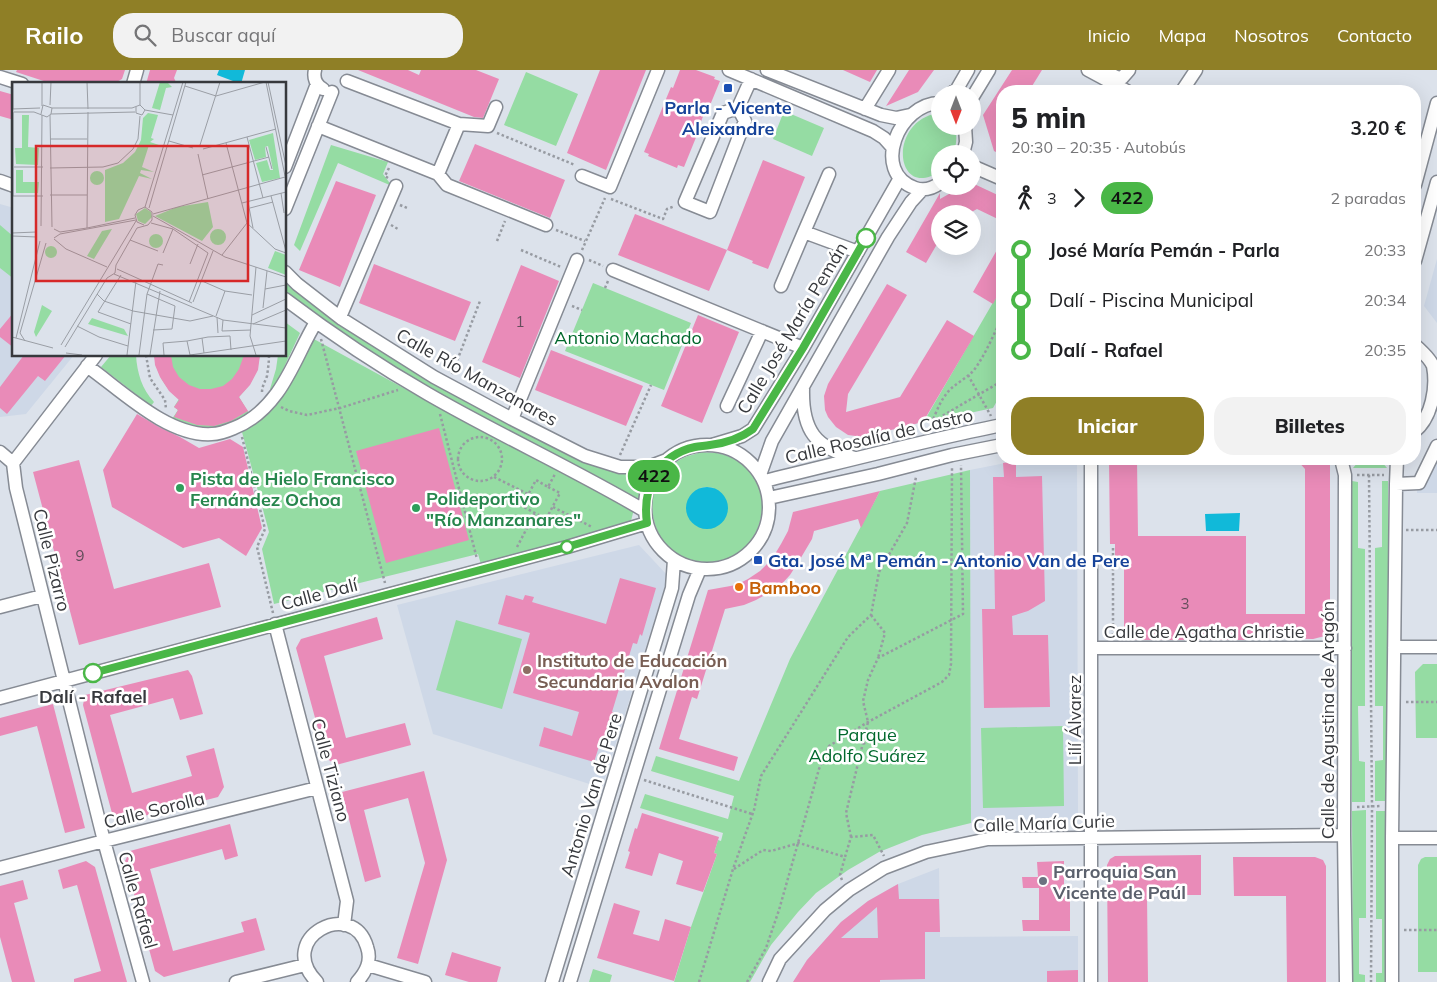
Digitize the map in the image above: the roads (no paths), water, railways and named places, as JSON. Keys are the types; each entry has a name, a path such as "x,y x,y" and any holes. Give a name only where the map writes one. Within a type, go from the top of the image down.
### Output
{"street":[{"path":"133,82 137,70"},
{"path":"315,70 314,78 316,84 323,90 332,92 341,88 347,76 459,124 488,126 496,107"},
{"path":"580,171 610,187 658,70"},
{"path":"729,70 873,131 884,138 893,148"},
{"path":"767,70 881,115 896,118 910,115 924,106 931,105"},
{"path":"865,109 889,70"},
{"path":"959,85 968,70"},
{"path":"980,85 990,70"},
{"path":"1088,70 1115,85"},
{"path":"1104,70 1116,77 1122,78 1129,70"},
{"path":"1186,85 1196,70"},
{"path":"0,77 16,82"},
{"path":"738,108 750,79"},
{"path":"286,164 316,84"},
{"path":"286,206 332,92"},
{"path":"1421,163 1437,103"},
{"path":"738,108 746,121 710,212 685,202 723,112 738,108"},
{"path":"910,115 896,136 892,156 894,168 907,185 922,190 931,188"},
{"path":"438,174 459,124"},
{"path":"318,126 438,174 447,185 546,225"},
{"path":"981,170 996,177"},
{"path":"781,286 829,174"},
{"name":"Calle José María Pemán","path":"710,446 742,436 753,429 803,348 900,178"},
{"path":"0,181 12,185"},
{"path":"1421,239 1437,182"},
{"path":"340,317 396,186"},
{"name":"Calle José María Pemán","path":"762,478 772,441 888,237 911,202 922,190"},
{"path":"804,232 858,252"},
{"path":"512,419 576,263"},
{"path":"612,270 803,348"},
{"name":"Calle Río Manzanares","path":"286,273 296,284 340,317 448,384 585,456 620,467 648,467 669,459"},
{"name":"Calle Río Manzanares","path":"286,301 414,386 560,464 646,517"},
{"path":"87,366 143,408 174,427 189,432 210,435 222,433 253,419 270,402 284,384 316,322"},
{"path":"727,406 762,331"},
{"path":"1421,351 1435,366 1436,391 1434,403 1421,425"},
{"path":"0,452 12,463 95,356"},
{"path":"803,386 802,407 805,420 813,435 825,447 838,454 858,458"},
{"name":"Calle Rosalía de Castro","path":"762,478 996,427"},
{"path":"696,446 710,446 729,449 742,456 755,467 762,478 769,498 769,515 765,530 751,552 730,565 700,569 674,560 660,548 652,535 646,517 646,495 651,481 659,468 669,459 684,450 696,446"},
{"name":"Calle Rosalía de Castro","path":"769,498 996,446"},
{"path":"1396,479 1419,483 1437,446"},
{"name":"Calle Pizarro","path":"12,463 16,488 64,681"},
{"name":"Lilí Álvarez","path":"1091,465 1090,837 1092,982"},
{"name":"Calle de Agustina de Aragón","path":"1342,465 1345,475 1344,835 1346,982"},
{"path":"1392,982 1392,806 1397,465"},
{"name":"Calle Dalí","path":"0,698 609,536 646,517"},
{"name":"Antonio Van de Pere","path":"552,982 672,588 674,560"},
{"name":"Antonio Van de Pere","path":"570,982 689,595 700,569"},
{"path":"1,604 42,596"},
{"name":"Calle Tiziano","path":"275,624 348,901 344,925"},
{"path":"1394,647 1437,647"},
{"name":"Calle de Agatha Christie","path":"1092,648 1346,648"},
{"name":"Calle Rafael","path":"64,681 104,841 143,982"},
{"name":"Calle Sorolla","path":"0,868 317,788"},
{"name":"Calle María Curie","path":"769,982 780,959 825,910 849,890 889,865 926,852 988,839 1344,835"},
{"path":"1392,838 1437,838"},
{"path":"317,982 309,974 304,954 312,935 321,928 331,925 351,927 366,942 369,953 368,965 364,974 357,982"},
{"path":"236,982 305,964"},
{"path":"368,965 425,982"}],"water":[{"path":"219,70 245,70 242,82 236,82 217,75"},
{"path":"707,487 722,493 728,508 722,523 707,529 692,523 686,508 692,493"},
{"path":"1240,513 1239,531 1206,531 1205,514"}],"place":[{"name":"Parla - Vicente Aleixandre","path":"728,88"},
{"name":"Pista de Hielo Francisco Fernández Ochoa","path":"180,488"},
{"name":"Polideportivo \"Río Manzanares\"","path":"416,508"},
{"name":"Gta. José Mª Pemán - Antonio Van de Pere","path":"758,560"},
{"name":"Bamboo","path":"739,587"},
{"name":"Instituto de Educación Secundaria Avalon","path":"527,670"},
{"name":"Dalí - Rafael","path":"93,673"},
{"name":"Parroquia San Vicente de Paúl","path":"1043,881"}],"park label":[{"name":"Antonio Machado","path":"628,337"},
{"name":"Parque Adolfo Suárez","path":"867,744"}]}
